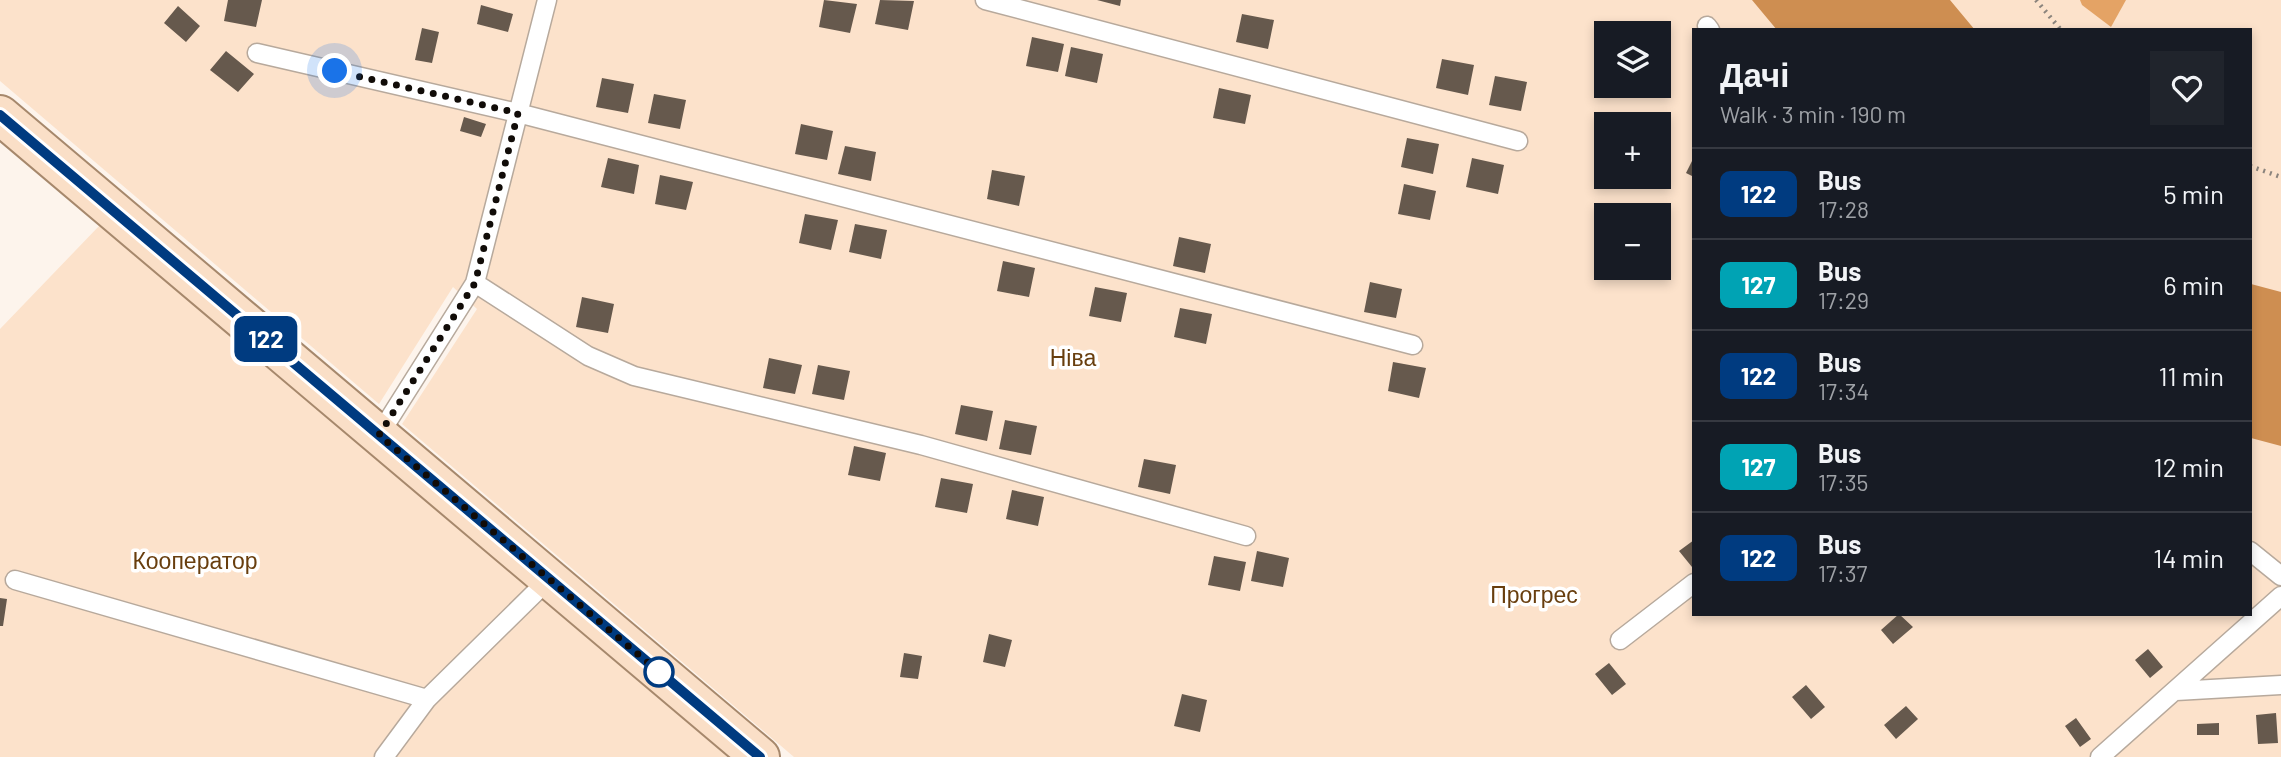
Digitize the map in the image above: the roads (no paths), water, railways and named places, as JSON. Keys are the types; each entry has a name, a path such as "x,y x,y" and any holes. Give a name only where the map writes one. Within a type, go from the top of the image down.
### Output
{"main road":[{"path":"0,115 760,757"}],"lane":[{"path":"379,435 475,283 547,0"},
{"path":"985,0 1518,141"},
{"path":"257,53 518,113 1413,345"},
{"path":"475,283 588,356 634,376 921,445 1246,536"},
{"path":"2252,553 2281,576"},
{"path":"384,757 427,699 549,579"},
{"path":"15,580 427,699"},
{"path":"1620,640 1692,585"},
{"path":"2101,757 2281,596"},
{"path":"2176,691 2281,685"}],"park label":[{"name":"Ніва","path":"1073,358"},
{"name":"Кооператор","path":"195,561"},
{"name":"Прогрес","path":"1534,595"}]}
